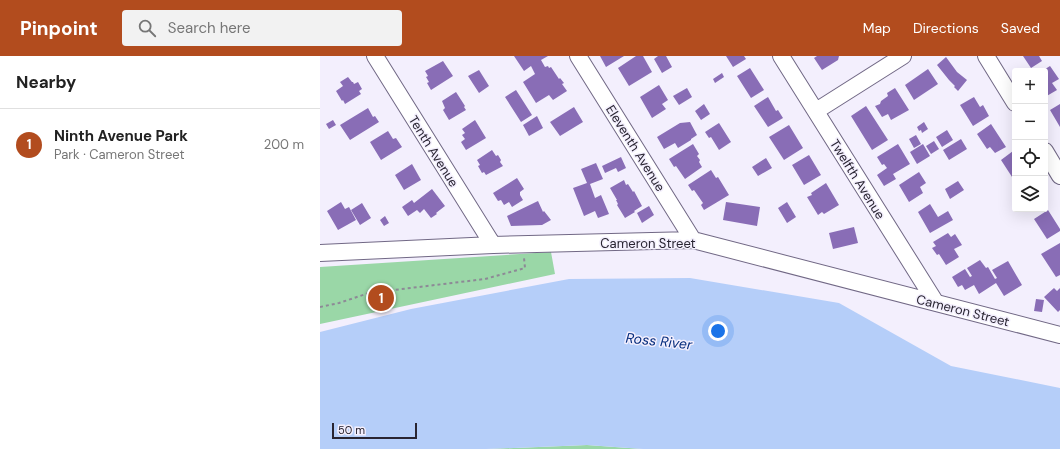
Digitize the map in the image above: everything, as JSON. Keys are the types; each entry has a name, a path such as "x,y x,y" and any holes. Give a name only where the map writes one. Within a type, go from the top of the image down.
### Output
{"street":[{"name":"Tenth Avenue","path":"375,56 493,245"},
{"name":"Eleventh Avenue","path":"578,56 693,240"},
{"name":"Twelfth Avenue","path":"781,56 936,303"},
{"path":"816,111 903,56"},
{"path":"986,56 1012,98"},
{"path":"1048,156 1060,176"},
{"name":"Cameron Street","path":"320,253 493,245 693,240 1060,335"}],"path":[{"path":"320,307 339,303 369,293 485,279 525,268 522,244"}],"green space":[{"path":"551,252 555,274 320,324 320,267"},
{"path":"587,445 643,449 486,449"}],"water":[{"name":"Ross River","path":"690,278 839,303 951,366 1060,388 1060,449 643,449 587,445 486,449 320,449 320,332 411,309 569,279"}],"building":[{"path":"514,56 548,56 541,60 545,67 551,67 559,79 560,78 564,83 562,84 567,91 553,100 549,95 536,103 523,82 535,74 531,66 524,71"},
{"path":"600,56 624,56 606,67"},
{"path":"636,56 643,56 652,72 629,86 618,68"},
{"path":"658,56 666,56 672,67 662,73 654,59"},
{"path":"726,56 744,56 746,59 733,67"},
{"path":"817,56 839,56 838,60 822,70 814,58"},
{"path":"1023,56 1039,56 1042,61 1031,68"},
{"path":"946,57 957,72 967,80 958,91 937,65"},
{"path":"443,61 453,76 431,90 427,83 429,82 426,77 428,76 425,71"},
{"path":"1050,66 1059,79 1052,83 1057,90 1048,95 1048,68 1047,68"},
{"path":"750,68 764,90 751,98 737,76"},
{"path":"928,69 938,84 914,100 905,85"},
{"path":"479,70 489,86 479,93 468,76"},
{"path":"722,73 724,77 715,83 713,79"},
{"path":"348,77 354,84 358,82 362,89 359,91 361,94 345,104 336,91 343,86 340,82"},
{"path":"659,85 668,100 662,104 666,109 652,118 640,97"},
{"path":"687,88 692,97 679,105 673,96"},
{"path":"895,88 909,110 891,120 888,114 882,117 875,106 880,104 881,101 888,96 887,93"},
{"path":"516,90 532,115 521,122 505,97"},
{"path":"456,92 466,110 449,120 443,110 445,108 442,101"},
{"path":"768,97 776,111 778,110 783,118 768,127 754,106"},
{"path":"974,97 980,107 983,105 989,116 973,126 960,105"},
{"path":"704,104 710,114 701,120 695,111"},
{"path":"1060,104 1060,127 1050,110"},
{"path":"866,106 888,140 872,150 851,116"},
{"path":"574,107 583,122 560,136 550,122"},
{"path":"368,108 373,117 375,116 379,122 350,140 340,125"},
{"path":"537,116 543,128 529,136 523,125"},
{"path":"333,120 336,125 329,129 326,124"},
{"path":"475,120 486,138 466,150 461,142 465,139 462,135 465,133 462,129"},
{"path":"690,122 697,135 678,148 675,143 664,149 657,137 680,123"},
{"path":"924,122 928,129 922,133 917,127"},
{"path":"719,123 731,142 719,150 711,137 709,138 705,132"},
{"path":"991,124 1006,147 995,153 990,147 987,149 977,134"},
{"path":"789,125 803,148 784,160 769,137"},
{"path":"947,130 953,140 942,147 936,137"},
{"path":"388,131 393,139 396,138 402,147 381,160 370,142"},
{"path":"916,135 921,144 914,148 909,139"},
{"path":"961,139 967,149 949,160 943,150"},
{"path":"934,141 939,149 931,154 926,146"},
{"path":"693,144 699,154 697,156 702,167 685,179 669,159"},
{"path":"898,144 910,164 893,174 896,179 884,186 877,175 887,168 884,164 882,165 877,157"},
{"path":"923,144 930,156 917,164 910,152"},
{"path":"492,150 496,156 498,155 503,166 486,175 484,172 482,173 478,166 480,165 477,160"},
{"path":"1012,152 1012,177 1001,160"},
{"path":"809,155 821,175 804,185 792,165"},
{"path":"621,157 626,168 618,172 616,168 605,173 602,166"},
{"path":"766,158 772,168 758,176 752,167"},
{"path":"596,163 603,179 590,184 595,198 601,195 609,214 598,218 595,211 584,216 573,188 587,183 581,169"},
{"path":"412,164 421,180 404,190 395,175"},
{"path":"711,170 716,178 718,177 729,195 704,210 701,205 703,203 694,190 692,191 688,185"},
{"path":"919,172 926,183 920,187 923,193 909,202 899,185"},
{"path":"517,178 524,189 520,192 523,200 512,207 509,202 504,205 501,200 498,201 493,193"},
{"path":"624,180 626,185 628,184 633,192 634,191 642,206 625,218 617,205 617,200 610,188"},
{"path":"958,181 964,190 950,199 945,189"},
{"path":"826,183 839,205 824,214 822,212 818,215 807,197 812,195 811,193"},
{"path":"432,189 445,206 431,218 424,209 420,213 417,210 408,216 402,207 412,200 414,203"},
{"path":"538,201 543,212 544,211 551,220 542,225 511,226 507,216"},
{"path":"341,202 345,209 349,207 356,220 338,230 327,211"},
{"path":"726,202 760,207 757,226 723,220"},
{"path":"787,202 796,217 787,223 778,208"},
{"path":"362,203 371,218 360,225 351,210"},
{"path":"930,204 938,217 948,211 953,220 930,233 918,212"},
{"path":"649,206 654,215 642,223 637,213"},
{"path":"1048,210 1060,231 1047,239 1034,219 1045,212 1048,212"},
{"path":"385,216 389,223 384,226 380,220"},
{"path":"854,227 858,243 833,249 829,233"},
{"path":"948,233 951,237 955,234 962,245 954,249 959,257 946,265 939,254 937,255 932,248 936,246 933,242"},
{"path":"1060,243 1060,275 1056,277 1041,254"},
{"path":"980,260 986,268 988,267 995,279 997,278 992,270 1008,261 1022,285 1004,296 996,283 979,294 974,285 965,290 962,285 958,287 952,277 965,269 970,277 972,276 967,268"},
{"path":"1054,288 1057,291 1060,288 1060,310 1058,312 1044,297"},
{"path":"1036,299 1044,300 1042,312 1034,311"}],"place":[{"name":"Ninth Avenue Park","path":"381,298"}]}
